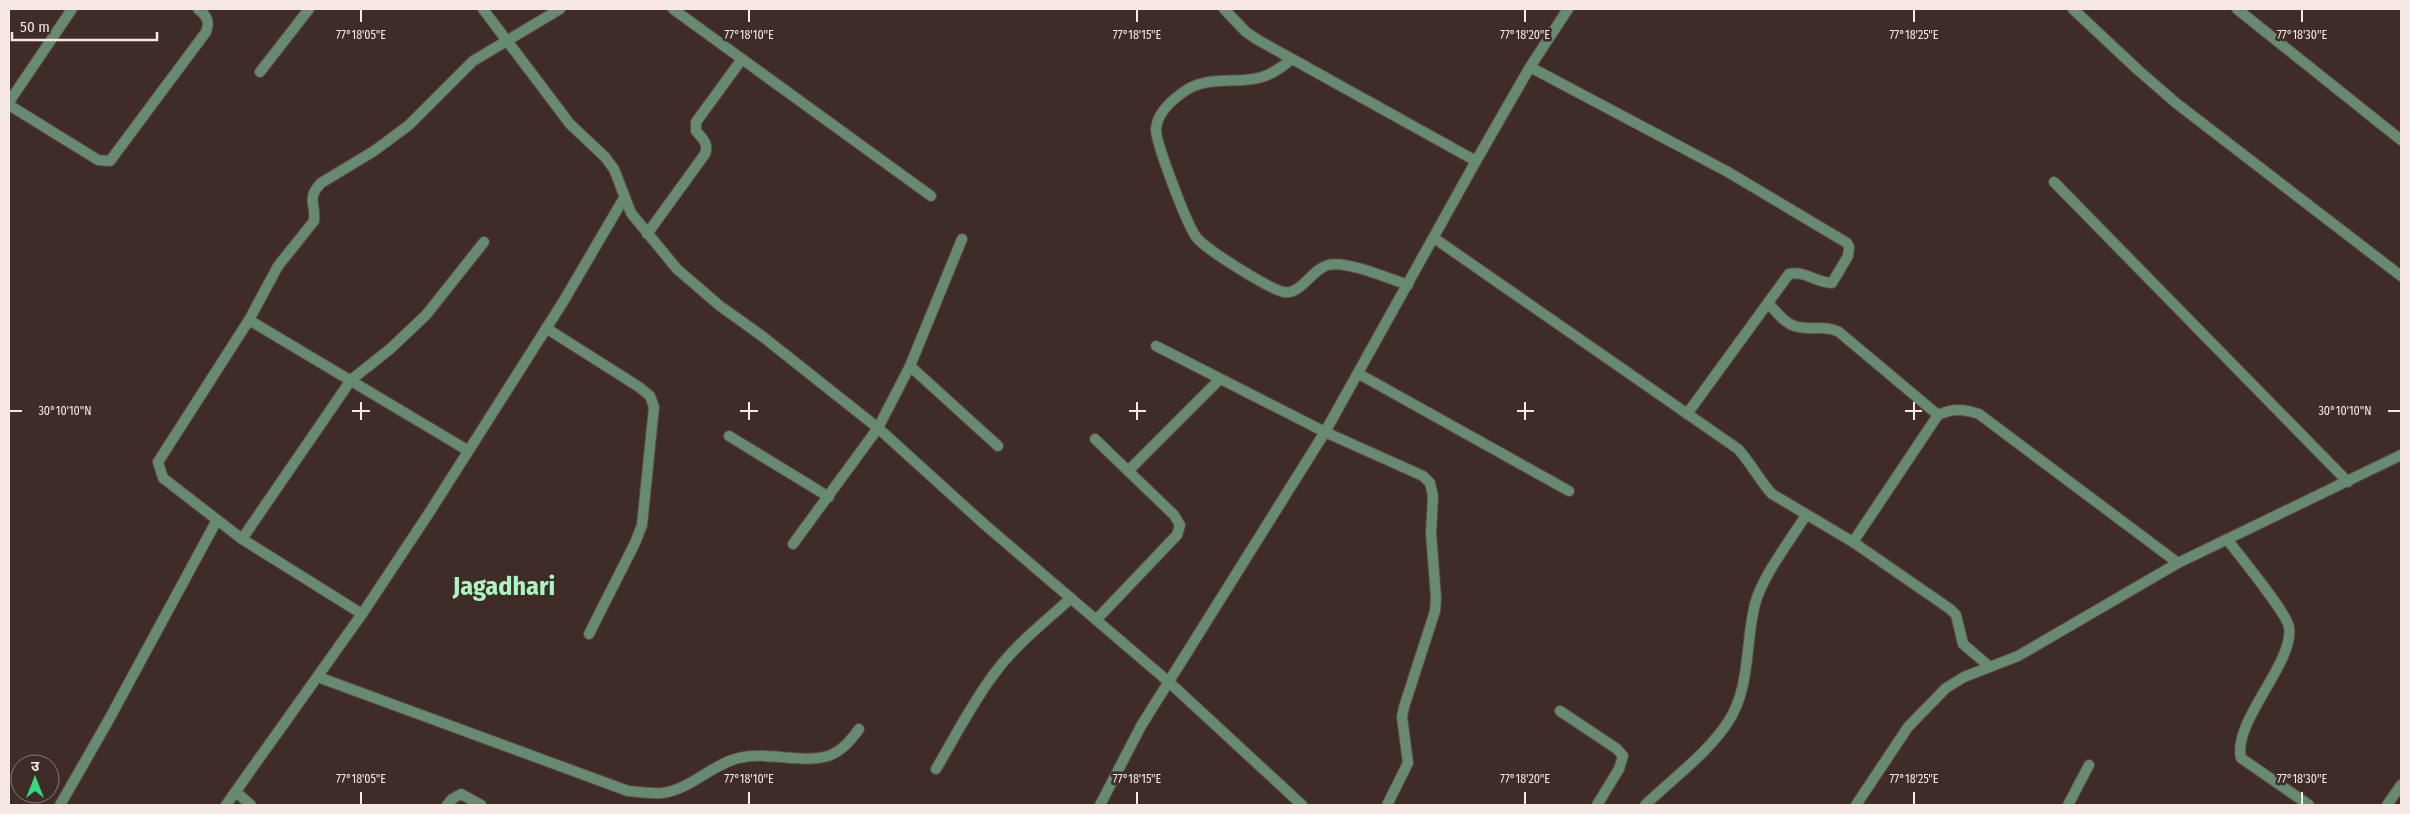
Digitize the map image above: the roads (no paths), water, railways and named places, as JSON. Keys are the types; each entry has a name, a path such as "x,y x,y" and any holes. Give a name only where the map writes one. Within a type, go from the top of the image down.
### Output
{"street":[{"path":"72,9 9,103 98,160 110,161 206,32 209,23 207,17 198,9"},
{"path":"260,72 309,9"},
{"path":"483,9 570,124 605,157 614,169 624,198 638,223 677,270 714,301 878,428 1096,620 1170,682 1302,805"},
{"path":"362,614 242,539 163,478 158,462 249,320 278,266 314,221 312,203 315,189 321,183 374,151 409,125 458,73 473,61 560,9"},
{"path":"673,9 931,196"},
{"path":"1224,9 1246,32 1476,161"},
{"path":"1100,805 1123,757 1326,432 1476,161 1530,68 1568,9"},
{"path":"2073,9 2176,103 2401,276"},
{"path":"2237,9 2401,140"},
{"path":"647,234 705,154 708,148 705,141 696,132 696,122 742,59"},
{"path":"1292,59 1262,77 1228,79 1195,86 1182,92 1159,118 1156,137 1190,228 1207,248 1273,288 1285,292 1293,291 1328,264 1348,267 1408,285"},
{"path":"1530,68 1728,172 1847,243 1849,247 1848,256 1832,283 1818,281 1795,272 1789,274 1687,414"},
{"path":"2054,182 2348,482"},
{"path":"226,805 362,614 546,328 624,198"},
{"path":"1434,238 1738,449 1772,494 1853,542 1950,608 1956,615 1963,644 1990,667"},
{"path":"793,544 878,428 910,366 962,239"},
{"path":"242,539 351,380 390,349 426,314 484,242"},
{"path":"1768,303 1790,325 1825,327 1839,332 1938,415"},
{"path":"249,320 466,450"},
{"path":"546,328 639,387 650,396 654,408 642,525 635,543 589,634"},
{"path":"1156,346 1326,432 1423,476 1430,483 1433,496 1431,533 1436,598 1435,612 1402,717 1408,763 1386,805"},
{"path":"910,366 998,446"},
{"path":"1359,374 1569,492"},
{"path":"1128,470 1220,378"},
{"path":"1853,542 1938,415 1949,410 1964,409 1979,414 2178,563"},
{"path":"729,436 829,497"},
{"path":"1095,439 1174,515 1180,525 1177,535 1096,620"},
{"path":"1856,805 1908,727 1930,702 1946,688 2018,656 2178,563 2401,455"},
{"path":"1645,805 1712,741 1728,722 1743,684 1755,603 1767,578 1806,515"},
{"path":"60,805 107,723 217,520"},
{"path":"2227,539 2282,612 2290,626 2286,649 2241,740 2242,758 2269,779 2309,805"},
{"path":"936,769 976,700 995,672 1030,635 1071,598"},
{"path":"318,677 628,791 663,792 678,788 739,758 757,756 817,758 828,756 839,751 859,728"},
{"path":"1560,711 1617,749 1623,756 1619,769 1597,805"},
{"path":"2068,805 2089,765"},
{"path":"2389,805 2401,785"},
{"path":"236,792 251,805"},
{"path":"447,805 452,799 462,794 481,805"},
{"path":"2389,805 2401,805"}],"district":[{"name":"Jagadhari","path":"504,586"}]}
